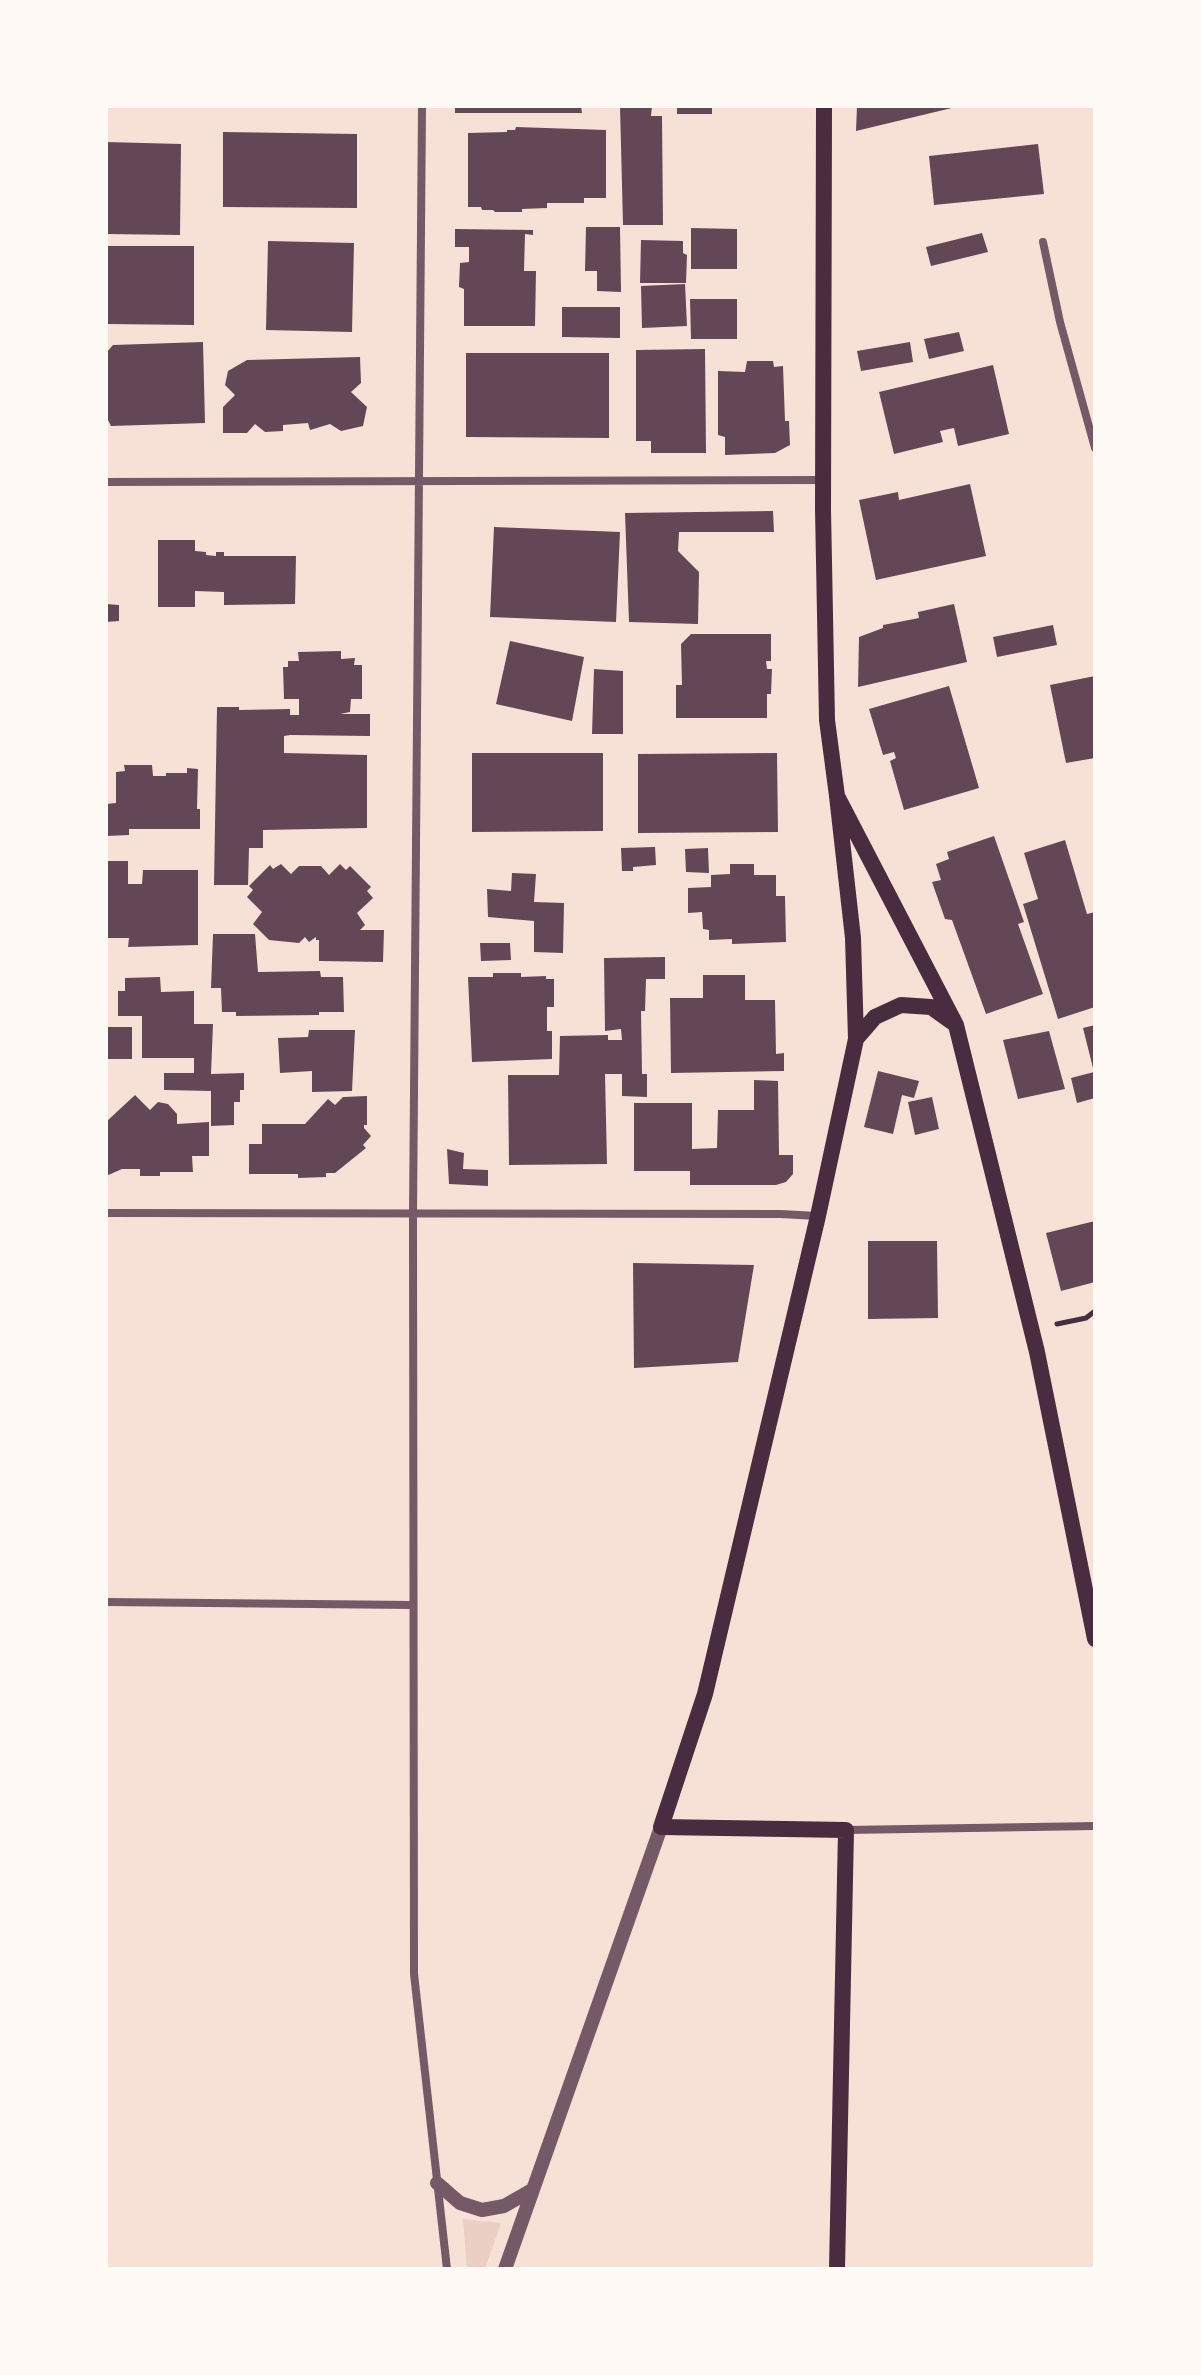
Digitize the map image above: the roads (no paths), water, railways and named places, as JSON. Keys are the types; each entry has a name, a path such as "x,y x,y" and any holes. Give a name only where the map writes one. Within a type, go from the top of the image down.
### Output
{"main road":[{"path":"824,106 827,720 853,938 856,1039 818,1216 705,1694 661,1827 846,1830 837,2269"},
{"path":"837,796 956,1025 1037,1352 1095,1639"},
{"path":"856,1039 875,1017 901,1005 931,1007 956,1025"}],"street":[{"path":"422,106 413,1214 414,1974 447,2269"},
{"path":"1043,242 1060,322 1095,448"},
{"path":"106,482 824,480"},
{"path":"106,1213 818,1216"},
{"path":"106,1602 412,1605"},
{"path":"846,1830 1095,1826"},
{"path":"505,2269 661,1827"},
{"path":"437,2183 460,2203 482,2210 504,2206 532,2190"}]}
